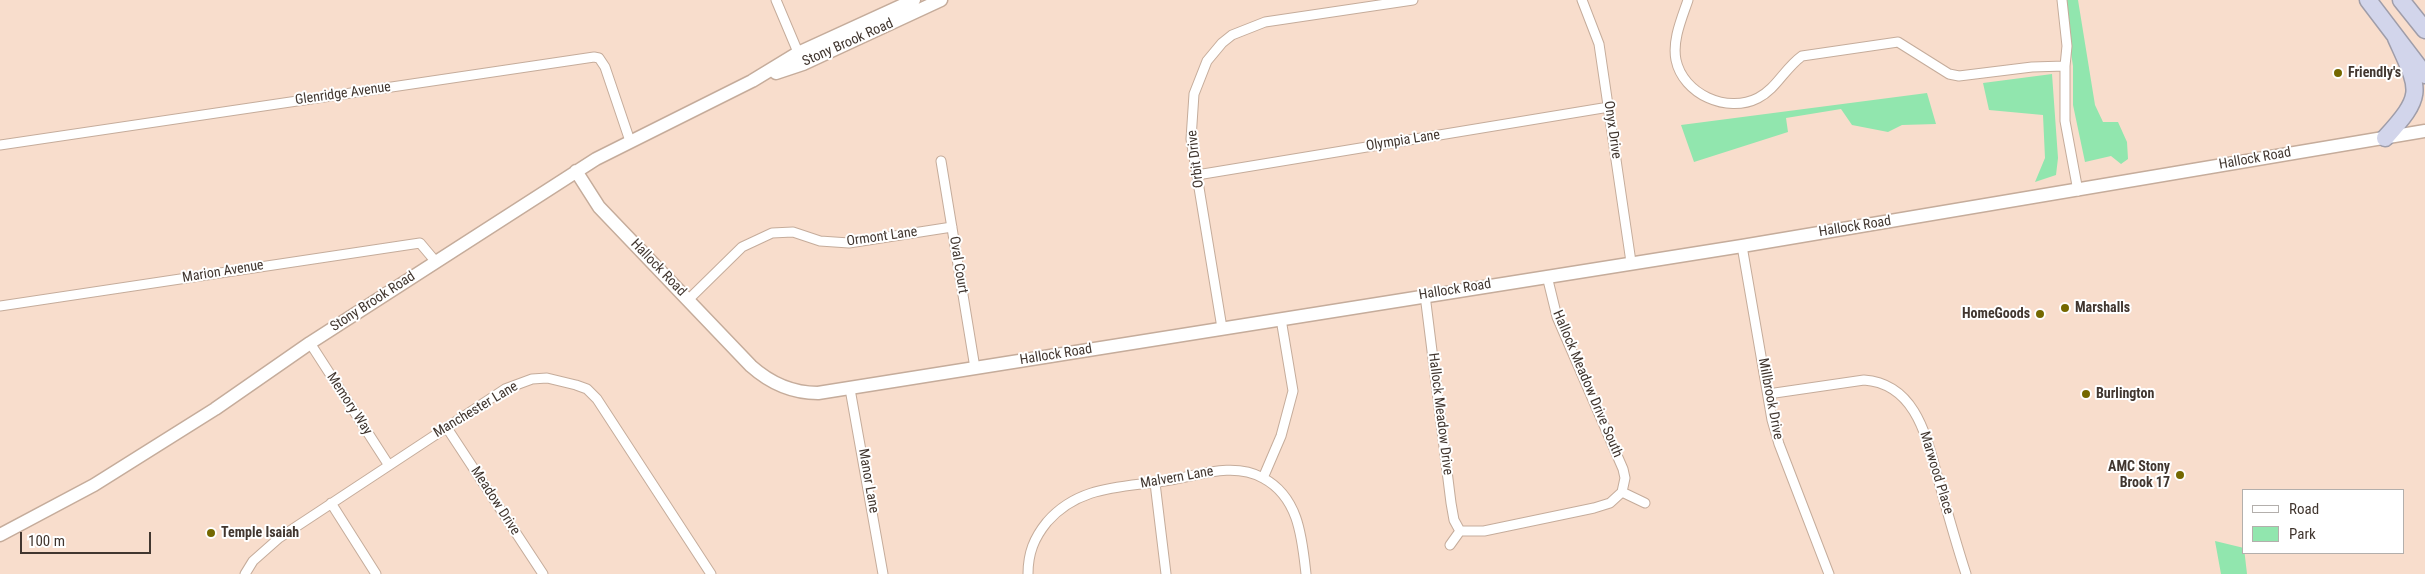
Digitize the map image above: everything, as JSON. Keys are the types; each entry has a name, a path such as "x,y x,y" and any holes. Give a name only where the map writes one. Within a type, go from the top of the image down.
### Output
{"highway":[{"path":"2368,0 2425,75"},
{"path":"2401,0 2425,30"},
{"path":"2385,138 2409,112 2416,93 2414,77 2396,38"}],"street":[{"path":"776,0 801,58"},
{"name":"Stony Brook Road","path":"0,535 111,474 215,409 310,343 576,171 630,140 913,3 941,0"},
{"name":"Orbit Drive","path":"1222,328 1191,139 1194,94 1207,61 1222,43 1232,35 1265,22 1353,4 1412,0"},
{"name":"Onyx Drive","path":"1582,0 1600,44 1631,262"},
{"path":"1688,0 1679,27 1676,60 1684,78 1698,94 1727,104 1742,104 1770,91 1792,63 1802,56 1898,42 1949,74 1959,76 2065,66"},
{"path":"2062,0 2067,46 2065,120 2078,191"},
{"name":"Glenridge Avenue","path":"0,145 594,57 599,58 605,67 630,140"},
{"name":"Olympia Lane","path":"1197,175 1609,107"},
{"name":"Hallock Road","path":"576,171 599,207 751,366 772,382 787,388 810,393 850,389 1425,295 1742,246 2078,191 2425,131"},
{"name":"Oval Court","path":"941,161 975,368"},
{"name":"Ormont Lane","path":"688,300 742,247 772,233 793,232 820,241 849,244 952,227"},
{"name":"Marion Avenue","path":"0,306 420,242 436,262"},
{"name":"Millbrook Drive","path":"1742,246 1768,394 1779,444 1829,574"},
{"name":"Hallock Meadow Drive South","path":"1547,276 1556,318 1623,469 1625,478 1622,492"},
{"name":"Hallock Meadow Drive","path":"1425,295 1450,503 1454,520 1460,531"},
{"path":"1263,478 1281,436 1293,392 1281,319"},
{"name":"Memory Way","path":"310,343 388,464"},
{"name":"Manchester Lane","path":"245,574 264,551 388,464 447,428 505,389 532,379 561,380 587,389 597,399 711,574"},
{"name":"Marwood Place","path":"1768,394 1864,380 1877,381 1895,390 1916,413 1926,436 1966,574"},
{"name":"Manor Lane","path":"850,389 883,574"},
{"name":"Meadow Drive","path":"447,428 542,574"},
{"name":"Malvern Lane","path":"1028,574 1028,560 1038,533 1068,502 1084,494 1103,490 1156,483 1233,469 1263,478 1288,500 1296,516 1301,534 1306,574"},
{"path":"1156,483 1166,574"},
{"path":"1450,545 1460,531 1484,532 1594,508 1610,503 1622,492 1645,503"},
{"path":"331,503 376,574"}],"green space":[{"path":"2063,0 2078,0 2095,105 2103,122 2118,122 2127,142 2128,159 2121,164 2111,156 2085,162 2073,105 2073,66"},
{"path":"2052,74 2058,158 2056,175 2035,182 2045,158 2043,115 1989,110 1983,83"},
{"path":"1927,93 1936,124 1902,125 1888,132 1852,125 1841,109 1786,118 1788,132 1694,162 1681,125"},
{"path":"2215,541 2242,548 2247,574 2221,574"}],"place":[{"name":"Friendly's","path":"2338,73"},
{"name":"Marshalls","path":"2065,308"},
{"name":"HomeGoods","path":"2040,314"},
{"name":"Burlington","path":"2086,394"},
{"name":"AMC Stony Brook 17","path":"2180,475"},
{"name":"Temple Isaiah","path":"211,533"}]}
